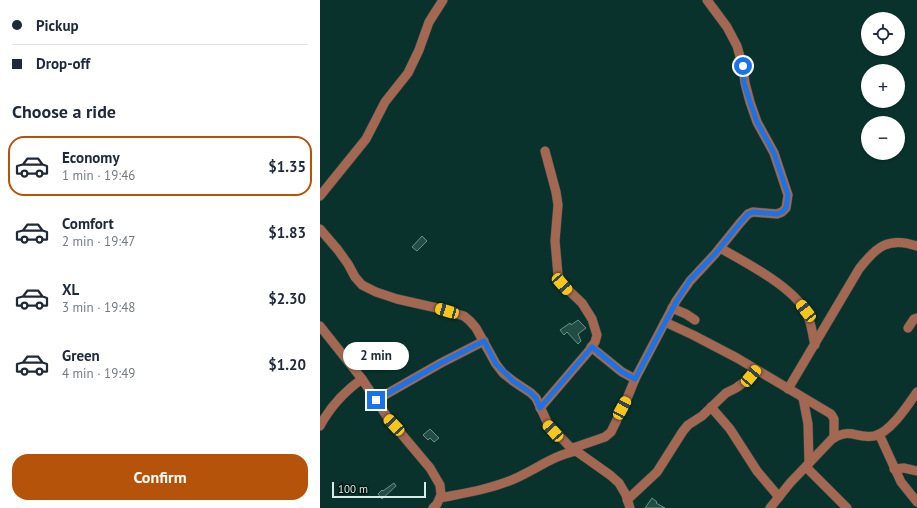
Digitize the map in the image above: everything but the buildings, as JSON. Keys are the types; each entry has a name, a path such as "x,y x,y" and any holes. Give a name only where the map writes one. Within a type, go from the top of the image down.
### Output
{"street":[{"path":"320,196 366,138 386,102 408,73 419,50 429,22 443,0"},
{"path":"440,498 482,489 513,480 563,453 605,438 611,432 635,379 672,308 690,280 720,248 748,214 753,212 777,214 786,208 788,195 774,153 757,122 750,102 744,83 743,66 736,46 728,27 707,0"},
{"path":"540,408 592,347 597,335 592,319 582,303 562,284 558,275 555,241 558,205 545,151"},
{"path":"320,229 338,250 348,264 355,278 362,285 376,292 397,299 464,316 470,321 484,341 496,364 513,381 536,398 548,424 559,437 619,483 629,504 658,472 688,425 702,416 726,393 747,380 757,370"},
{"path":"788,389 859,269 870,255 878,247 890,243 908,243 917,246"},
{"path":"720,248 783,286 796,299 806,311 811,323 815,345"},
{"path":"672,308 695,320"},
{"path":"908,328 914,319 917,318"},
{"path":"665,322 693,335 757,370 831,414 834,419 834,438"},
{"path":"320,326 362,379 388,418 430,468 440,485 442,495 433,508"},
{"path":"376,400 441,363 484,341"},
{"path":"592,347 622,372 635,379"},
{"path":"320,425 342,396 362,379"},
{"path":"770,508 790,483 834,438 840,434 848,433 863,436 874,436 884,432 906,408 917,392"},
{"path":"803,398 808,424 808,465 847,508"},
{"path":"711,407 730,429 757,471 779,497"},
{"path":"879,434 901,482 917,502"},
{"path":"894,469 904,468 917,471"}],"route":[{"path":"376,400 415,377 484,341 496,364 513,381 536,398 540,408 592,347 615,367 635,379 669,314 690,280 715,254 740,223 748,214 753,212 777,214 786,208 788,195 774,153 757,122 750,102 744,83 743,66"}]}
